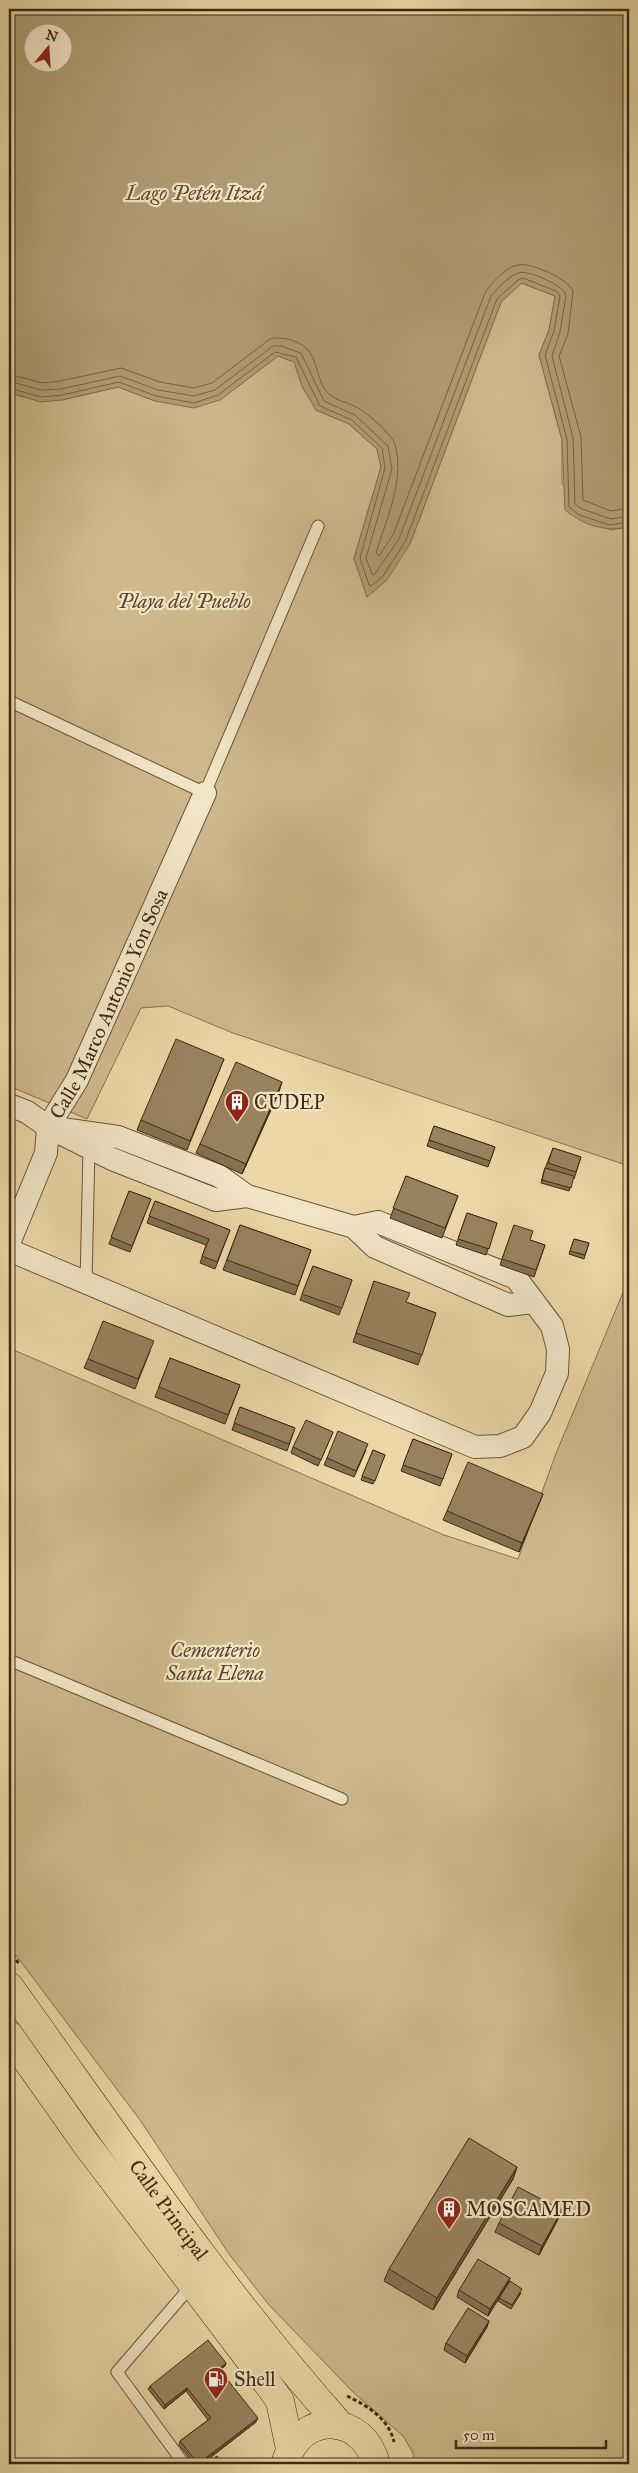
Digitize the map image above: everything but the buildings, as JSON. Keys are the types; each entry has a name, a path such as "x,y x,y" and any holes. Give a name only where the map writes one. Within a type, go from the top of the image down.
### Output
{"main road":[{"name":"Calle Principal","path":"15,1976 175,2220 290,2369 340,2425 351,2429 368,2444 376,2464"},
{"name":"Calle Principal","path":"9,2035 86,2144 193,2283 280,2402 288,2456"},
{"path":"288,2456 299,2437 311,2429 325,2424 340,2425"}],"street":[{"name":"Calle Marco Antonio Yon Sosa","path":"9,1244 46,1153 48,1127 77,1080 204,794"},
{"path":"9,1105 27,1112 48,1127 112,1159 216,1200 247,1196"},
{"path":"9,1250 475,1447 500,1446 523,1437 540,1413 557,1373 558,1349 552,1326 534,1302 508,1304 375,1247 354,1227 247,1196 219,1176 118,1137 48,1127"}],"lane":[{"path":"9,701 204,794 318,526"},
{"path":"86,1283 89,1148"},
{"path":"9,1660 342,1799"},
{"path":"184,2464 116,2372 193,2283"}],"path":[{"path":"9,1949 15,1976"},
{"path":"345,2395 368,2406 391,2429 395,2445"}],"green space":[{"name":"Playa del Pueblo","path":"521,283 555,296 549,330 539,355 562,440 562,484 610,530 629,527 629,1166 233,1033 168,1006 141,1008 87,1119 9,1086 9,392 22,397 62,400 118,387 155,401 220,400 278,356 294,362 302,386 316,410 349,424 377,449 381,467 354,558 368,596 410,544 501,302"},
{"name":"Cementerio Santa Elena","path":"629,1278 629,2464 414,2464 413,2453 403,2436 353,2392 269,2305 229,2254 140,2120 9,1946 9,1348 444,1535 518,1559 555,1456"}],"water":[{"name":"Lago Petén Itzá","path":"9,9 629,9 629,527 603,528 588,524 565,510 562,440 539,355 549,330 555,296 522,283 501,302 410,544 387,580 367,597 354,559 381,467 377,449 349,424 316,410 302,386 294,362 278,356 220,400 194,408 155,401 118,387 62,400 40,402 9,392"}],"place":[{"name":"CUDEP","path":"237,1123"},
{"name":"MOSCAMED","path":"449,2230"},
{"name":"Shell","path":"216,2400"}]}
